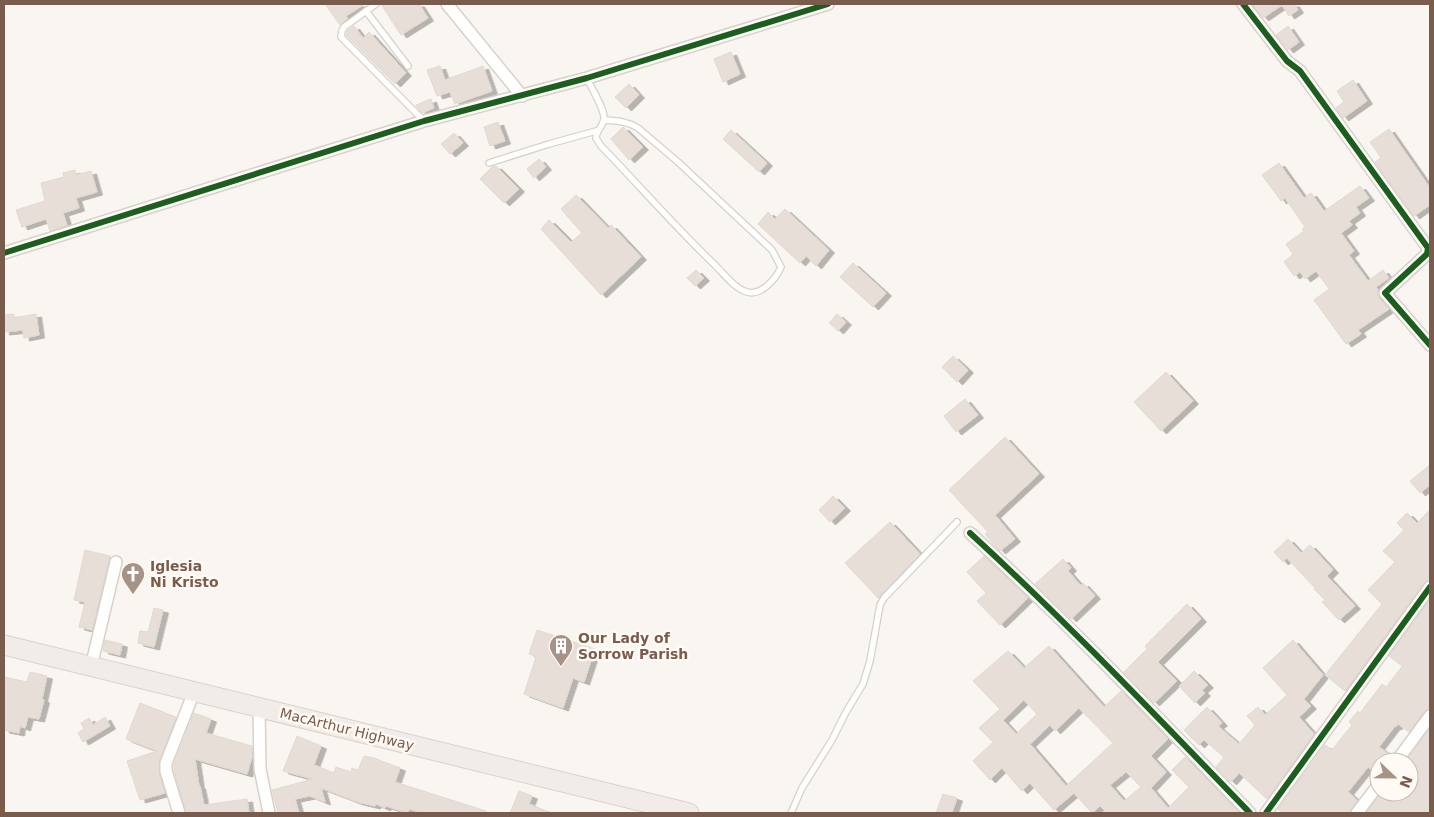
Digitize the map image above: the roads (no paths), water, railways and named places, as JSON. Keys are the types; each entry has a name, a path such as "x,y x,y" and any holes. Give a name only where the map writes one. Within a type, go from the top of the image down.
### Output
{"highway":[{"name":"MacArthur Highway","path":"4,645 690,813"}],"street":[{"path":"447,4 522,96"},
{"path":"4,253 424,121 587,78 828,4"},
{"path":"1243,4 1287,61 1300,71 1428,248 1426,254 1386,293 1430,345"},
{"path":"970,532 1024,582 1084,642 1250,813"},
{"path":"91,666 116,562"},
{"path":"1266,813 1430,587"},
{"path":"179,813 166,771 166,763 194,692"},
{"path":"259,708 260,770 269,813"},
{"path":"1403,752 1430,716"},
{"path":"1357,813 1369,797"}],"lane":[{"path":"374,4 344,27 341,37 424,121"},
{"path":"366,11 408,66"},
{"path":"489,163 549,144 596,132 604,120 603,113 587,78"},
{"path":"596,132 596,138 601,146 698,249 739,288 749,293 762,290 779,272 781,267 772,250 678,162 630,123 604,120"},
{"path":"791,813 802,788 832,740 863,684 870,661 880,605 884,598 957,522"}],"place":[{"name":"Iglesia Ni Kristo","path":"133,595"},
{"name":"Our Lady of Sorrow Parish","path":"561,667"}]}
